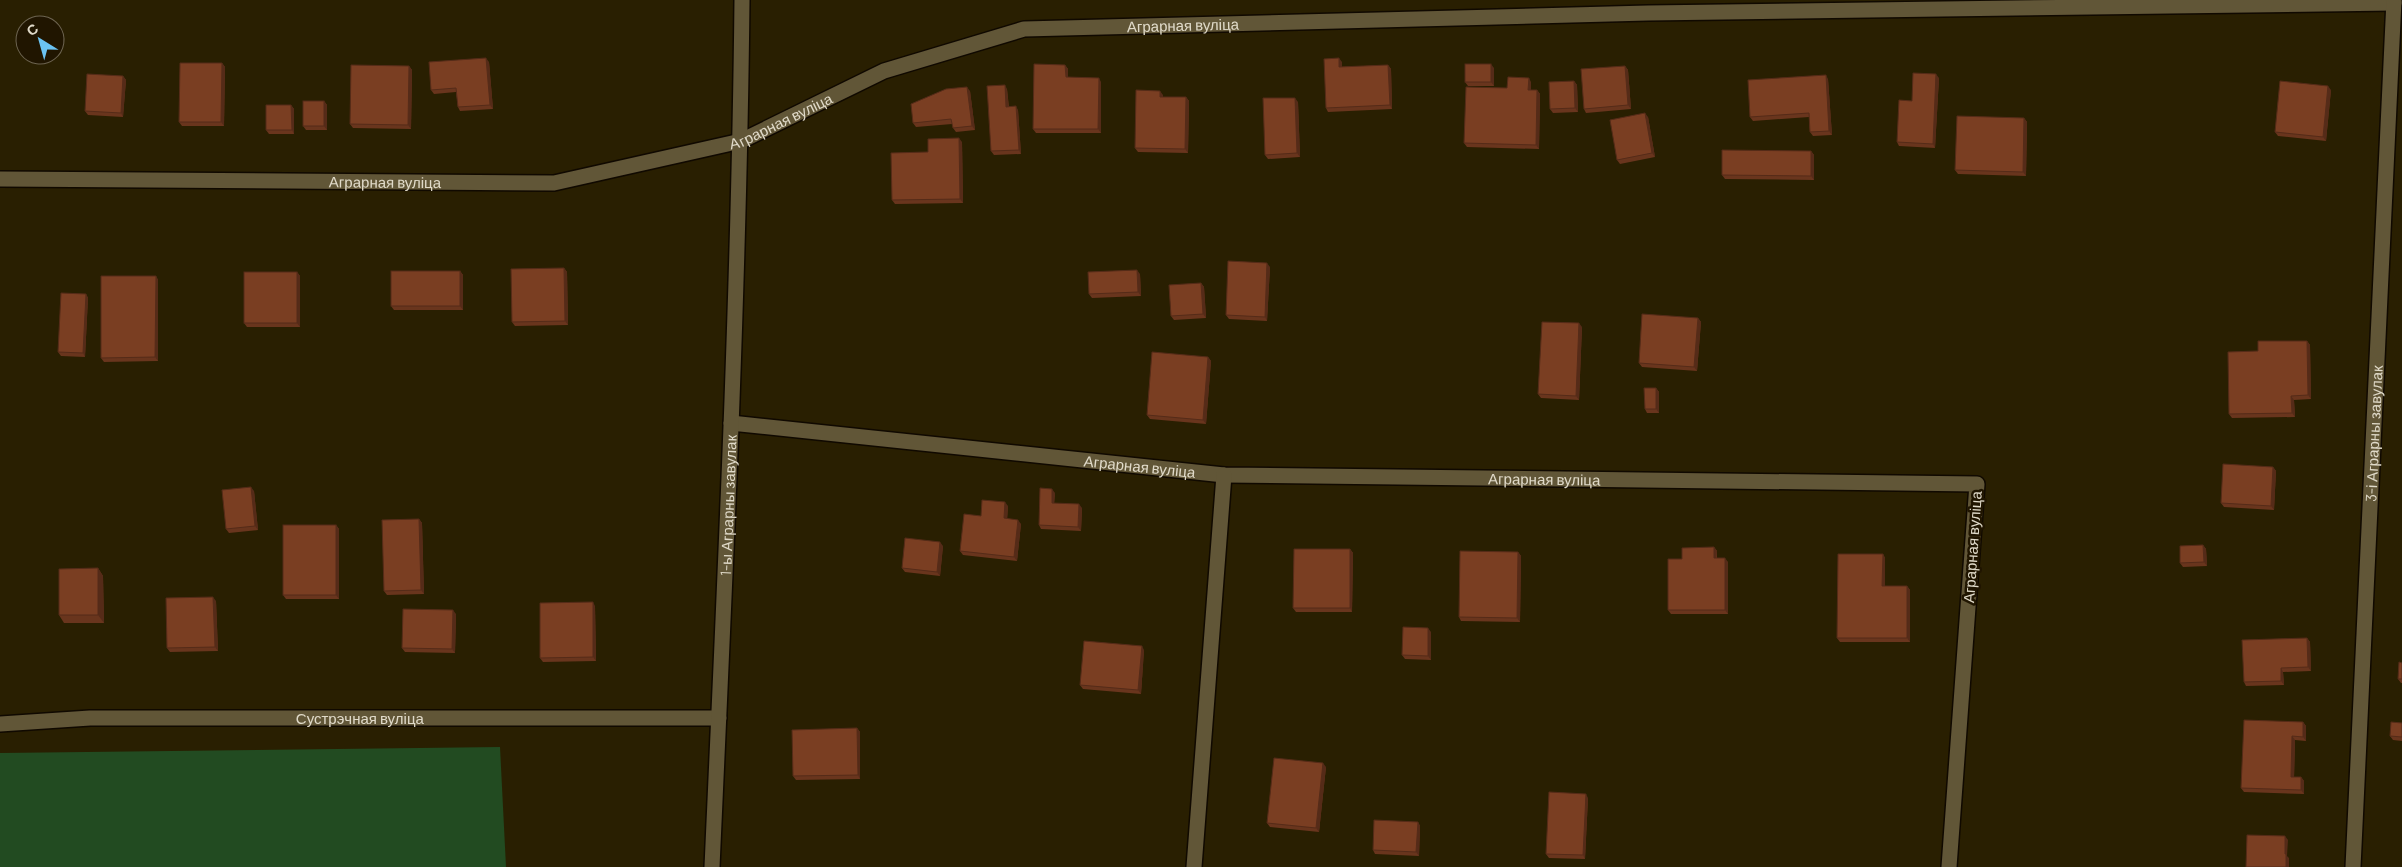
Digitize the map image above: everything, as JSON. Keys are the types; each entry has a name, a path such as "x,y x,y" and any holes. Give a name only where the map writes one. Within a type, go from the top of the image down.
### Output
{"street":[{"name":"1-ы Аграрны завулак","path":"712,867 741,142 742,0"},
{"name":"Аграрная вуліца","path":"0,179 554,183 741,142 884,71 1024,29 1648,13 2394,1"},
{"name":"3-і Аграрны завулак","path":"2353,867 2394,1"},
{"name":"Аграрная вуліца","path":"731,423 1224,474 1977,484 1949,867"},
{"path":"1194,867 1224,474"},
{"name":"Сустрэчная вуліца","path":"0,724 90,718 719,718"}],"green space":[{"path":"500,747 506,867 0,867 0,753"}],"building":[{"path":"486,58 490,105 458,107 456,88 431,90 429,62"},
{"path":"1339,58 1339,67 1388,65 1390,105 1326,108 1324,59"},
{"path":"180,63 222,63 221,122 179,122"},
{"path":"1034,64 1065,65 1066,77 1099,78 1098,129 1033,129"},
{"path":"1465,64 1491,64 1491,82 1465,82"},
{"path":"351,65 409,66 408,125 350,124"},
{"path":"1625,66 1628,105 1584,109 1581,69"},
{"path":"1913,73 1936,74 1933,144 1897,142 1899,100 1912,101"},
{"path":"87,74 123,76 121,113 85,111"},
{"path":"1826,75 1829,131 1810,132 1809,113 1750,117 1748,80"},
{"path":"1508,77 1529,78 1528,90 1537,90 1536,145 1464,143 1466,87 1507,88"},
{"path":"1574,81 1575,108 1550,109 1549,82"},
{"path":"2280,81 2328,86 2323,137 2275,132"},
{"path":"1005,85 1006,107 1016,106 1019,150 991,151 987,86"},
{"path":"967,87 972,126 953,128 951,119 913,123 911,104 946,89"},
{"path":"1136,90 1160,91 1160,97 1186,97 1185,149 1135,148"},
{"path":"1263,98 1295,98 1297,153 1265,155"},
{"path":"303,101 324,101 324,126 303,126"},
{"path":"266,105 291,105 292,130 266,130"},
{"path":"1645,113 1652,153 1617,160 1610,120"},
{"path":"1957,116 2024,118 2023,172 1955,170"},
{"path":"959,138 960,199 892,200 891,153 928,152 928,139"},
{"path":"1722,150 1811,151 1811,176 1722,175"},
{"path":"1228,261 1267,263 1265,317 1226,315"},
{"path":"564,268 565,321 512,322 511,269"},
{"path":"1137,270 1138,292 1089,294 1088,272"},
{"path":"391,271 460,271 460,306 391,306"},
{"path":"244,272 297,272 297,323 244,323"},
{"path":"101,276 156,276 155,357 101,358"},
{"path":"1201,283 1203,314 1171,316 1169,285"},
{"path":"61,293 86,294 83,353 58,352"},
{"path":"1642,314 1698,318 1694,367 1639,363"},
{"path":"1542,322 1579,323 1576,396 1538,394"},
{"path":"2258,341 2307,341 2308,395 2291,396 2292,413 2229,414 2228,352 2258,351"},
{"path":"1152,352 1208,357 1203,420 1147,415"},
{"path":"1644,388 1656,388 1656,409 1645,409"},
{"path":"2223,464 2273,467 2271,506 2221,503"},
{"path":"251,487 255,526 226,529 222,490"},
{"path":"1040,488 1052,489 1052,503 1079,504 1078,527 1039,525"},
{"path":"982,500 1005,502 1004,518 1018,520 1014,557 960,551 964,514 981,516"},
{"path":"419,519 421,590 384,591 382,520"},
{"path":"283,525 336,525 336,595 283,595"},
{"path":"905,538 940,542 937,572 902,568"},
{"path":"2203,545 2204,562 2180,563 2180,546"},
{"path":"1714,547 1714,558 1725,558 1725,610 1668,610 1668,559 1682,559 1682,548"},
{"path":"1294,549 1350,549 1350,608 1293,608"},
{"path":"1460,551 1518,552 1517,618 1459,617"},
{"path":"1838,554 1883,554 1882,586 1907,586 1907,638 1837,638"},
{"path":"98,568 98,615 59,615 59,569"},
{"path":"213,597 215,647 167,648 166,598"},
{"path":"593,602 593,657 540,658 540,603"},
{"path":"403,609 453,610 452,649 402,648"},
{"path":"1403,627 1428,628 1428,656 1402,655"},
{"path":"2307,638 2308,667 2281,668 2281,681 2244,682 2242,640"},
{"path":"1084,641 1142,646 1138,690 1080,685"},
{"path":"2399,662 2402,663 2402,679 2398,679"},
{"path":"2244,720 2303,722 2303,737 2292,736 2291,777 2301,777 2301,790 2241,788"},
{"path":"2391,722 2402,723 2402,737 2390,736"},
{"path":"857,728 858,775 793,776 792,730"},
{"path":"1274,758 1323,763 1316,828 1267,823"},
{"path":"1549,792 1586,794 1583,855 1546,854"},
{"path":"1374,820 1418,822 1416,852 1373,850"},
{"path":"2247,835 2285,836 2286,867 2246,867"}]}
